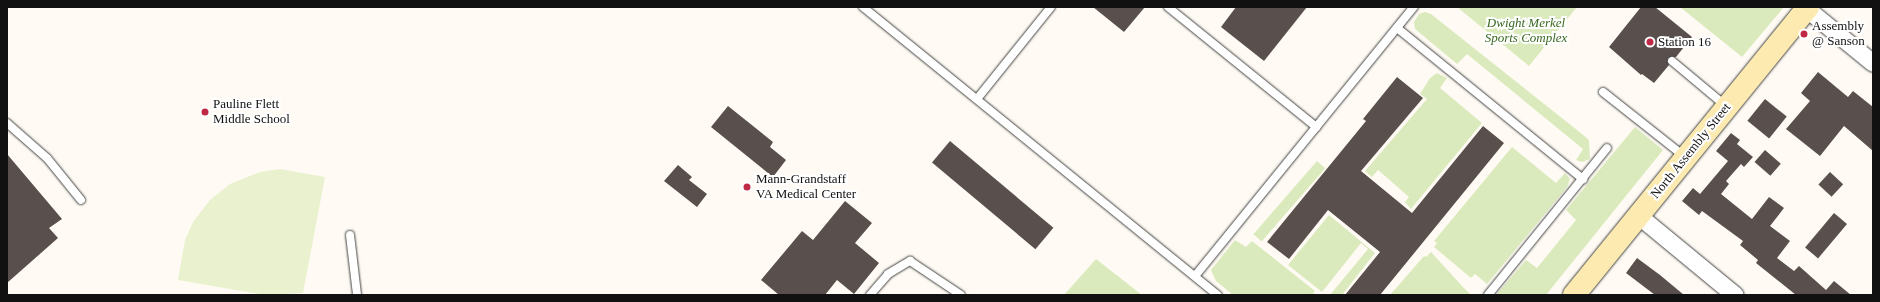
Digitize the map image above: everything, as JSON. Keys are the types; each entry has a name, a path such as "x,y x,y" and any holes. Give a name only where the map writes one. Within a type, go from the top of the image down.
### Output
{"main road":[{"name":"North Assembly Street","path":"1574,295 1808,8"}],"street":[{"path":"1808,8 1873,64"},
{"path":"1639,216 1734,295"}],"lane":[{"path":"863,7 1218,295"},
{"path":"977,100 1051,7"},
{"path":"1168,7 1316,127"},
{"path":"1195,276 1414,7"},
{"path":"1397,28 1583,179"},
{"path":"1672,61 1727,107"},
{"path":"1603,92 1686,158"},
{"path":"7,123 46,158 81,200"},
{"path":"1488,295 1607,148"},
{"path":"350,235 357,295"},
{"path":"870,295 888,274 910,261 962,295"}],"green space":[{"name":"Dwight Merkel Sports Complex","path":"1457,7 1577,7 1529,66"},
{"path":"1680,7 1784,7 1742,57"},
{"path":"1425,12 1431,14 1589,140 1590,159 1582,162 1576,160 1583,149 1467,54 1457,64 1415,29 1414,22 1419,14"},
{"path":"1437,73 1447,78 1440,88 1482,123 1411,209 1405,202 1409,197 1378,170 1372,177 1365,171 1427,99 1420,94 1430,78"},
{"path":"1635,127 1663,150 1546,295 1496,295 1526,260 1537,268 1576,220 1566,210"},
{"path":"1512,147 1556,183 1565,173 1570,179 1567,187 1487,284 1475,274 1471,278 1434,247 1437,243 1434,241"},
{"path":"1317,161 1325,168 1262,241 1253,234"},
{"path":"280,169 325,177 303,293 265,295 178,280 185,240 193,222 210,200 230,184 260,172"},
{"path":"1329,215 1375,253 1342,295 1330,295 1368,249 1361,243 1322,292 1288,265"},
{"path":"1235,240 1246,247 1252,241 1315,291 1312,295 1233,295 1216,281 1211,270"},
{"path":"1431,252 1471,295 1390,295 1424,256 1426,257"},
{"path":"1096,259 1142,295 1064,295"}],"building":[{"path":"1093,7 1145,7 1124,32"},
{"path":"1236,7 1307,7 1264,61 1221,27"},
{"name":"Station 16","path":"1641,7 1655,7 1692,37 1676,57 1668,58 1669,65 1654,83 1642,74 1641,75 1609,47"},
{"path":"1818,72 1848,97 1853,91 1873,107 1873,151 1844,126 1820,156 1786,129 1810,101 1801,93"},
{"path":"1397,77 1423,98 1361,171 1412,213 1483,126 1504,143 1380,295 1345,295 1380,252 1328,210 1289,259 1267,242 1366,121 1363,119"},
{"path":"1765,99 1787,117 1769,138 1747,121"},
{"path":"728,106 773,142 770,147 786,160 773,177 711,127"},
{"path":"1731,133 1740,140 1737,144 1753,157 1744,167 1741,164 1726,181 1729,184 1721,194 1752,219 1769,197 1784,208 1770,226 1790,241 1777,258 1794,271 1799,266 1826,290 1834,281 1851,295 1796,295 1756,263 1758,260 1740,245 1743,241 1702,211 1699,215 1682,201 1693,188 1700,194 1728,161 1716,151"},
{"path":"950,141 1053,228 1035,249 932,162"},
{"path":"1765,150 1781,164 1770,176 1755,162"},
{"path":"7,154 62,219 49,228 58,238 7,283"},
{"path":"678,165 692,177 689,180 707,194 697,207 664,181"},
{"path":"1830,172 1843,184 1832,197 1818,184"},
{"path":"845,201 872,223 855,243 879,263 854,294 837,280 825,295 779,295 761,280 802,231 813,240"},
{"path":"1834,213 1847,224 1818,258 1805,247"},
{"path":"1637,258 1684,295 1655,295 1626,273"}],"place":[{"name":"Assembly @ Sanson","path":"1804,34"},
{"name":"Station 16","path":"1650,42"},
{"name":"Pauline Flett Middle School","path":"205,112"},
{"name":"Mann-Grandstaff VA Medical Center","path":"747,187"}]}
